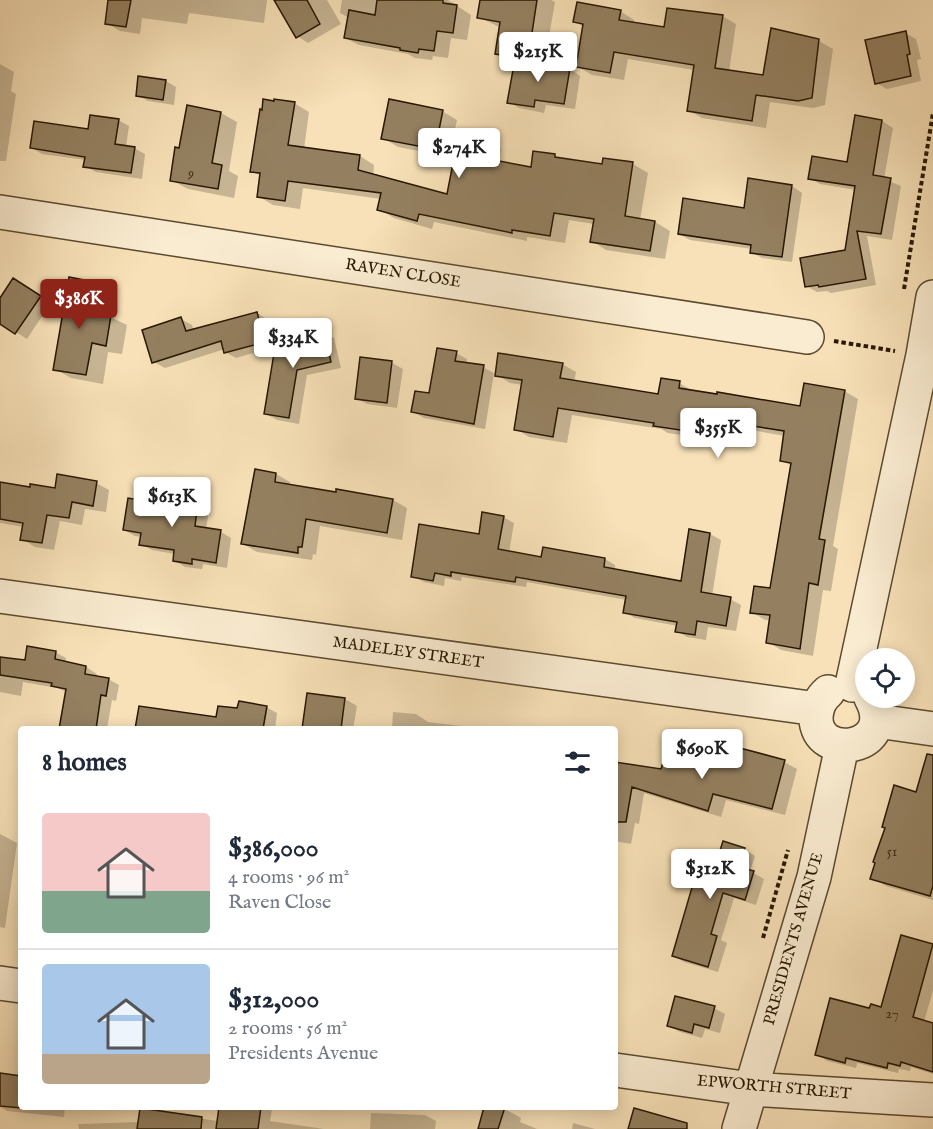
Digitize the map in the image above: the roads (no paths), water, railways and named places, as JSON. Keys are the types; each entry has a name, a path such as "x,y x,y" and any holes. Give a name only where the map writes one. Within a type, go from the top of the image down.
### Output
{"street":[{"name":"RAVEN CLOSE","path":"0,212 807,337"},
{"path":"874,648 917,354 918,295"},
{"name":"MADELEY STREET","path":"0,596 817,709"},
{"path":"855,693 840,685 829,690 821,698 816,722 821,733 830,742 842,746 854,746 873,732 869,708"},
{"path":"887,708 933,729"},
{"name":"PRESIDENTS AVENUE","path":"739,1129 814,877 842,746"},
{"path":"0,984 18,986"},
{"name":"EPWORTH STREET","path":"618,1070 751,1089 933,1100"}]}
